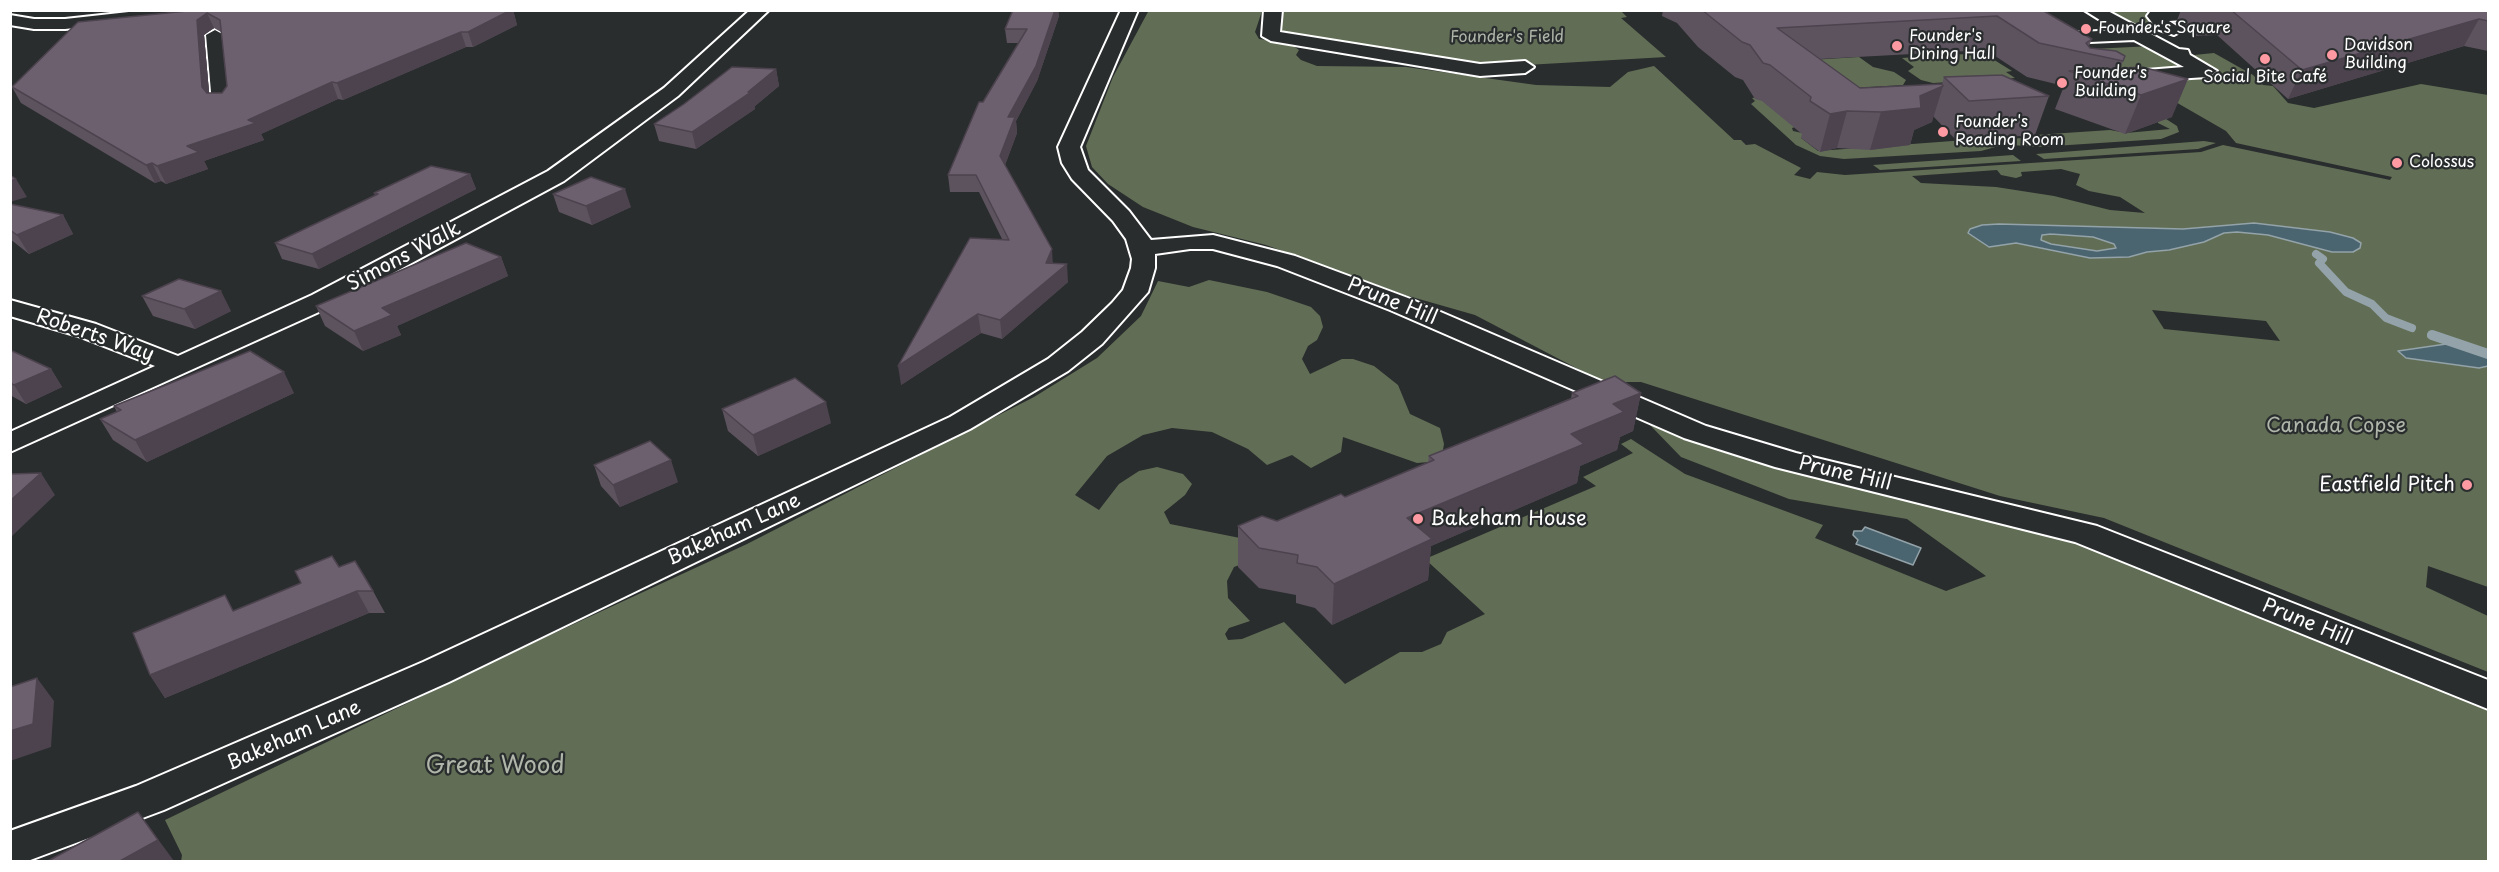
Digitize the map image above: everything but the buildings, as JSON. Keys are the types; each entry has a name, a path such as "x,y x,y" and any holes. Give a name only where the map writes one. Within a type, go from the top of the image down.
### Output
{"street":[{"name":"Simons Walk","path":"10,442 321,301 556,176 671,92 761,10"},
{"path":"1130,10 1069,147 1073,163 1080,174 1121,216 1138,239 1142,249"},
{"path":"1273,10 1271,36 1480,70 1525,67"},
{"path":"2092,10 2207,71 2108,77"},
{"path":"2166,16 2214,10"},
{"path":"10,20 34,24 210,20 222,103"},
{"path":"2071,58 2035,37 2136,34"},
{"name":"Prune Hill","path":"1121,216 1286,261 1341,281 1695,432 1786,460 2085,534 2488,695"},
{"name":"Prune Hill","path":"1142,249 1207,241"},
{"name":"Bakeham Lane","path":"10,849 150,798 338,717 960,423 1058,364 1092,339 1135,292 1143,268 1142,249"},
{"name":"Roberts Way","path":"10,308 87,330 178,366"}],"green space":[{"name":"Canada Copse","path":"1149,10 1262,11 1255,32 1259,39 1289,43 1299,50 1296,55 1301,60 1317,66 1406,67 1536,85 1610,87 1628,72 1654,66 1734,140 1741,140 1746,145 1755,144 1801,168 1794,175 1810,179 1817,172 1845,175 2201,152 2223,145 2390,180 2392,177 2236,143 2226,131 2134,78 2223,75 2220,71 2184,56 2214,53 2253,75 2263,85 2273,86 2288,103 2314,108 2421,84 2488,95 2488,352 2453,343 2399,352 2406,358 2479,368 2488,366 2488,587 2428,566 2426,587 2488,616 2488,672 2104,518 2000,496 1641,382 1603,382 1475,315 1405,295 1266,245 1193,227 1143,207 1108,184 1092,167 1086,146 1113,77","holes":["2061,169 2080,174 2076,185 2089,191 2120,197 2145,213 2110,210 2054,196 1996,187 1921,183 1912,176 1997,170 2001,175 2016,178 2022,176 2021,172","2254,223 2330,232 2332,252 2268,235 2237,232 2224,233 2204,242 2169,250 2147,252 2129,257 2090,258 2016,243 2007,244 1999,224 2183,229","2152,310 2266,321 2280,341 2164,329"]},
{"name":"Founder's Field","path":"1278,11 1621,11 1627,17 1621,18 1666,57 1491,67 1277,32"},
{"path":"2097,11 2145,11 2160,24 2128,26"},
{"path":"2152,46 2195,68 2114,75 2072,50"},
{"path":"1983,53 2012,71 2006,72 2015,78 1933,83 1921,80 1908,71 1914,67 1902,58"},
{"path":"1859,57 1873,67 1894,72 1906,80 1903,85 1819,90 1778,62"},
{"path":"2105,80 2177,126 2179,132 2161,139 2038,147 2012,145 2004,139 2110,130 2126,133 2170,129 2158,123 2158,120"},
{"path":"1758,97 1795,127 1792,128 1793,131 1802,133 1805,136 1801,138 1818,151 1966,140 1974,142 1990,140 1999,146 1981,151 1844,159 1820,156 1796,145 1751,104 1755,101 1752,98"},
{"path":"2204,141 2216,143 2198,149 2044,159 2036,154"},
{"path":"2013,155 2021,161 1880,170 1873,165"},
{"path":"2041,235 2093,237 2115,244 2116,248 2097,251 2051,244 2041,240"},
{"name":"Great Wood","path":"1209,280 1267,292 1311,307 1320,316 1323,327 1317,340 1308,346 1302,359 1310,374 1342,359 1353,359 1374,366 1398,385 1410,414 1440,428 1444,444 1441,461 1417,463 1343,437 1341,452 1311,468 1292,455 1267,465 1248,449 1212,432 1172,428 1143,435 1107,456 1075,495 1099,510 1119,484 1139,471 1157,467 1183,474 1192,484 1185,495 1164,512 1170,524 1240,538 1250,561 1234,567 1227,581 1228,598 1250,621 1229,628 1225,634 1228,640 1242,639 1284,622 1345,684 1400,652 1422,652 1441,644 1447,632 1485,614 1425,559 1596,486 1583,477 1633,453 1621,444 1631,439 1685,474 1823,525 1815,538 1946,591 1986,576 1907,519 1789,499 1681,457 1649,424 1661,421 2047,530 2426,671 2488,697 2488,861 181,862 182,855 165,820 522,648 747,544 1034,397 1097,358 1141,316 1158,281 1189,287"}],"water":[{"path":"2254,223 2330,232 2353,238 2361,243 2360,248 2353,252 2332,252 2268,235 2237,232 2224,233 2204,242 2169,250 2147,252 2129,257 2090,258 2016,243 1989,247 1968,233 1970,229 1982,225 1999,224 2183,229","holes":["2051,234 2093,237 2114,244 2116,248 2097,251 2051,244 2041,240 2042,235"]},
{"path":"2453,343 2482,348 2488,352 2488,366 2479,368 2406,358 2398,351"},
{"path":"1865,527 1921,548 1913,565 1856,544 1858,540 1853,535 1854,531 1862,531"}],"waterway":[{"path":"2316,254 2323,259 2319,263 2346,292 2372,304 2386,318 2412,328"},
{"path":"2431,335 2436,337"},
{"path":"2432,335 2488,354"}],"place":[{"name":"Founder's Square","path":"2086,29"},
{"name":"Founder's Dining Hall","path":"1897,46"},
{"name":"Davidson Building","path":"2332,55"},
{"name":"Social Bite Café","path":"2265,59"},
{"name":"Founder's Building","path":"2062,83"},
{"name":"Founder's Reading Room","path":"1943,132"},
{"name":"Colossus","path":"2397,163"},
{"name":"Eastfield Pitch","path":"2467,485"},
{"name":"Bakeham House","path":"1418,519"}]}
